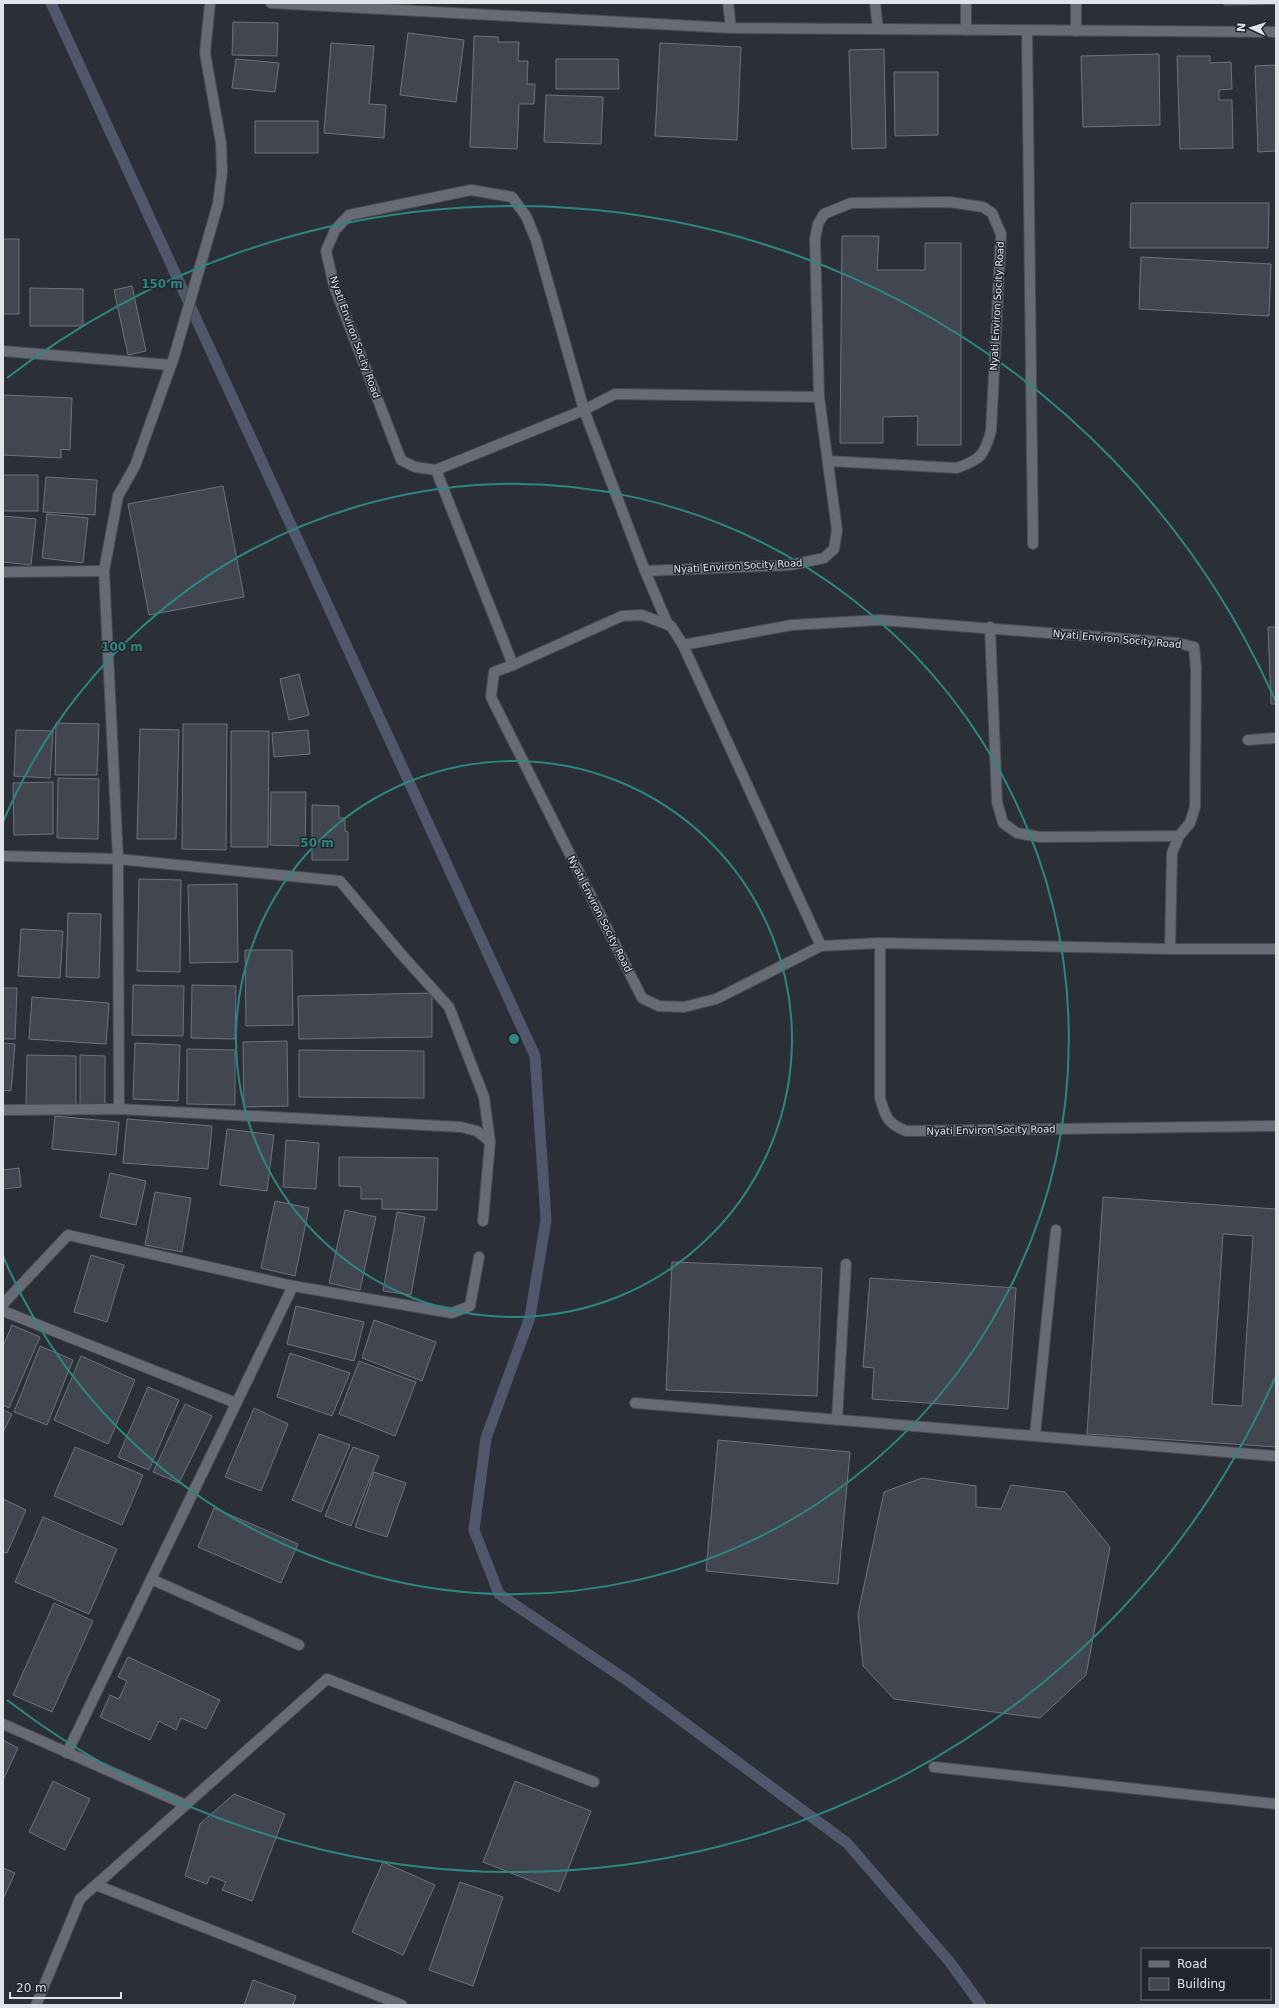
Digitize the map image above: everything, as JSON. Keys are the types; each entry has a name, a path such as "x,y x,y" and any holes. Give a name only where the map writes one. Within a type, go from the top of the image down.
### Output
{"street":[{"path":"118,1109 118,859 104,571 118,496 134,466 172,361 218,204 222,172 221,143 205,53 210,3"},
{"path":"271,3 425,7 731,28 1276,32"},
{"path":"728,3 731,28"},
{"path":"875,3 878,29"},
{"path":"966,3 966,30"},
{"path":"1076,3 1076,31"},
{"path":"1027,30 1033,544"},
{"name":"Nyati Environ Socity Road","path":"436,470 416,467 401,460 334,286 326,251 335,230 349,214 471,190 512,196 526,216 536,240 584,410 645,571 668,625 683,645 821,946"},
{"name":"Nyati Environ Socity Road","path":"645,571 791,565 824,558 834,549 837,530 819,397 815,239 818,224 824,214 851,203 948,202 983,206 992,213 1001,234 991,431 986,450 974,462 957,468 828,461"},
{"path":"3,351 172,361"},
{"path":"512,665 436,470 584,410 615,394 819,397"},
{"path":"3,572 104,571"},
{"name":"Nyati Environ Socity Road","path":"668,625 642,615 622,616 494,672 491,697 642,998 659,1006 684,1007 716,999 821,946 880,943 1170,949 1276,949"},
{"name":"Nyati Environ Socity Road","path":"683,645 792,625 880,620 990,627 1042,633 1178,643 1194,647 1196,668 1195,807 1190,823 1179,836 1172,853 1170,949"},
{"path":"990,627 997,802 1003,823 1017,833 1040,837 1179,836"},
{"path":"1248,740 1276,738"},
{"path":"3,856 118,859 340,881 402,955 449,1007 484,1097 490,1142 483,1221"},
{"name":"Nyati Environ Socity Road","path":"880,943 880,1098 885,1116 893,1125 906,1131 1276,1126"},
{"path":"3,1110 118,1109 461,1127 477,1131 490,1142"},
{"path":"1035,1436 1056,1230"},
{"path":"3,1304 68,1235 293,1286 452,1313 470,1306 478,1257"},
{"path":"837,1420 846,1264"},
{"path":"67,1753 293,1286"},
{"path":"3,1311 236,1403"},
{"path":"635,1403 1276,1456"},
{"path":"151,1579 298,1646"},
{"path":"36,2005 80,1899 327,1679 594,1782"},
{"path":"3,1724 186,1805"},
{"path":"934,1768 1276,1804"},
{"path":"96,1885 402,2005"}],"building":[{"path":"1224,3 1276,3 1276,4 1224,5"},
{"path":"233,22 278,23 277,56 232,55"},
{"path":"408,33 464,40 456,102 400,95"},
{"path":"474,36 498,37 498,42 519,42 518,61 528,61 527,84 535,84 534,104 519,104 517,149 470,147"},
{"path":"331,43 374,46 369,104 386,105 384,138 324,133"},
{"path":"660,43 741,47 737,140 655,136"},
{"path":"884,49 886,148 852,149 849,50"},
{"path":"1159,54 1160,125 1083,127 1081,56"},
{"path":"1177,56 1210,56 1210,63 1231,62 1232,89 1219,90 1219,100 1232,100 1233,148 1180,149"},
{"path":"236,59 279,63 275,92 232,88"},
{"path":"556,59 618,59 619,89 556,89"},
{"path":"1276,65 1276,151 1258,152 1255,66"},
{"path":"894,72 938,72 938,135 895,136"},
{"path":"546,95 603,97 601,144 544,142"},
{"path":"255,121 318,121 318,153 255,153"},
{"path":"1131,203 1269,203 1268,248 1130,248"},
{"path":"842,236 879,236 877,270 925,270 925,243 961,243 961,445 917,445 918,416 883,417 883,443 840,443"},
{"path":"3,239 19,239 19,314 3,314"},
{"path":"1141,257 1271,264 1269,316 1139,309"},
{"path":"132,286 146,351 128,355 114,290"},
{"path":"30,288 83,289 83,326 30,326"},
{"path":"3,395 72,398 70,450 61,449 61,458 3,455"},
{"path":"3,475 38,475 38,511 3,511"},
{"path":"46,477 97,480 95,515 43,512"},
{"path":"223,486 244,597 149,615 128,504"},
{"path":"47,514 88,518 83,563 42,558"},
{"path":"3,516 36,519 31,565 3,562"},
{"path":"1268,627 1276,627 1276,704 1271,704"},
{"path":"299,674 309,715 289,720 280,679"},
{"path":"56,723 99,724 97,775 55,775"},
{"path":"183,724 227,724 226,850 182,849"},
{"path":"140,729 179,730 176,839 137,839"},
{"path":"16,730 53,731 50,778 14,776"},
{"path":"308,730 310,754 274,757 272,733"},
{"path":"231,731 269,731 268,847 231,847"},
{"path":"58,778 99,779 98,839 57,838"},
{"path":"53,782 53,834 14,835 13,783"},
{"path":"271,792 306,792 305,846 270,845"},
{"path":"312,805 339,806 339,818 345,818 345,831 348,832 348,860 312,860"},
{"path":"139,879 181,880 180,972 137,971"},
{"path":"237,884 238,962 190,963 188,885"},
{"path":"68,913 101,914 99,978 66,977"},
{"path":"21,929 63,931 60,978 18,976"},
{"path":"245,950 292,950 293,1025 246,1026"},
{"path":"133,985 184,986 183,1036 132,1035"},
{"path":"192,985 236,986 235,1039 191,1038"},
{"path":"3,988 17,988 15,1039 3,1039"},
{"path":"432,993 432,1037 299,1039 298,996"},
{"path":"32,997 109,1003 106,1044 29,1039"},
{"path":"287,1041 288,1106 244,1107 243,1042"},
{"path":"3,1043 15,1044 11,1091 3,1090"},
{"path":"135,1043 180,1045 178,1101 133,1099"},
{"path":"187,1049 235,1050 235,1105 187,1104"},
{"path":"299,1050 424,1051 424,1098 299,1097"},
{"path":"27,1055 76,1056 76,1105 26,1106"},
{"path":"80,1055 105,1056 105,1105 80,1105"},
{"path":"55,1116 119,1122 116,1155 52,1149"},
{"path":"127,1119 212,1126 208,1169 123,1163"},
{"path":"227,1129 274,1135 267,1191 220,1185"},
{"path":"286,1140 319,1143 316,1189 283,1187"},
{"path":"339,1157 438,1158 437,1210 382,1209 382,1199 361,1199 361,1187 339,1186"},
{"path":"19,1168 21,1187 3,1189 3,1170"},
{"path":"110,1173 146,1181 136,1225 100,1217"},
{"path":"155,1192 191,1198 182,1252 145,1245"},
{"path":"1103,1197 1276,1209 1276,1447 1087,1434","holes":["1223,1234 1253,1236 1242,1406 1212,1404"]},
{"path":"275,1201 309,1208 295,1276 261,1268"},
{"path":"345,1210 376,1217 360,1290 329,1283"},
{"path":"397,1212 425,1217 411,1295 383,1291"},
{"path":"91,1255 124,1265 107,1322 74,1312"},
{"path":"672,1262 822,1268 817,1396 666,1390"},
{"path":"870,1278 1016,1288 1008,1409 872,1399 874,1368 863,1367"},
{"path":"296,1306 364,1322 354,1361 287,1344"},
{"path":"374,1320 436,1342 422,1381 362,1358"},
{"path":"12,1325 40,1337 9,1408 3,1405 3,1346"},
{"path":"40,1346 73,1360 47,1425 14,1412"},
{"path":"290,1353 350,1373 332,1416 277,1397"},
{"path":"81,1356 135,1380 108,1444 54,1420"},
{"path":"359,1361 416,1382 395,1436 339,1414"},
{"path":"148,1387 179,1400 149,1470 118,1457"},
{"path":"185,1404 212,1416 179,1483 153,1472"},
{"path":"254,1408 288,1424 261,1491 225,1477"},
{"path":"3,1410 12,1414 3,1432"},
{"path":"319,1434 350,1445 321,1512 292,1500"},
{"path":"718,1440 850,1452 838,1584 706,1571"},
{"path":"75,1447 143,1475 122,1525 54,1496"},
{"path":"353,1447 379,1456 351,1526 325,1516"},
{"path":"374,1472 406,1483 387,1537 355,1527"},
{"path":"922,1478 976,1486 976,1507 1001,1509 1011,1485 1065,1492 1110,1547 1086,1675 1040,1718 894,1699 863,1666 858,1614 884,1492"},
{"path":"3,1499 26,1510 7,1553 3,1552"},
{"path":"214,1508 298,1544 281,1583 198,1547"},
{"path":"43,1517 117,1549 89,1614 15,1582"},
{"path":"54,1603 93,1621 52,1712 13,1695"},
{"path":"128,1657 220,1700 206,1729 181,1718 176,1730 159,1721 150,1740 100,1717 110,1695 119,1699 127,1681 118,1677"},
{"path":"3,1740 18,1748 3,1780"},
{"path":"53,1781 90,1799 65,1850 29,1832"},
{"path":"515,1781 591,1811 559,1892 483,1862"},
{"path":"234,1794 285,1814 252,1901 222,1890 226,1882 210,1876 207,1884 185,1876 200,1824"},
{"path":"383,1862 435,1885 403,1955 352,1932"},
{"path":"3,1868 15,1873 3,1899"},
{"path":"460,1882 503,1897 473,1986 429,1970"},
{"path":"253,1980 296,1996 293,2005 244,2005"}],"waterway":[{"path":"51,3 535,1056 546,1220 530,1317 486,1438 474,1530 499,1594 628,1681 847,1843 949,1961 981,2005"}]}
